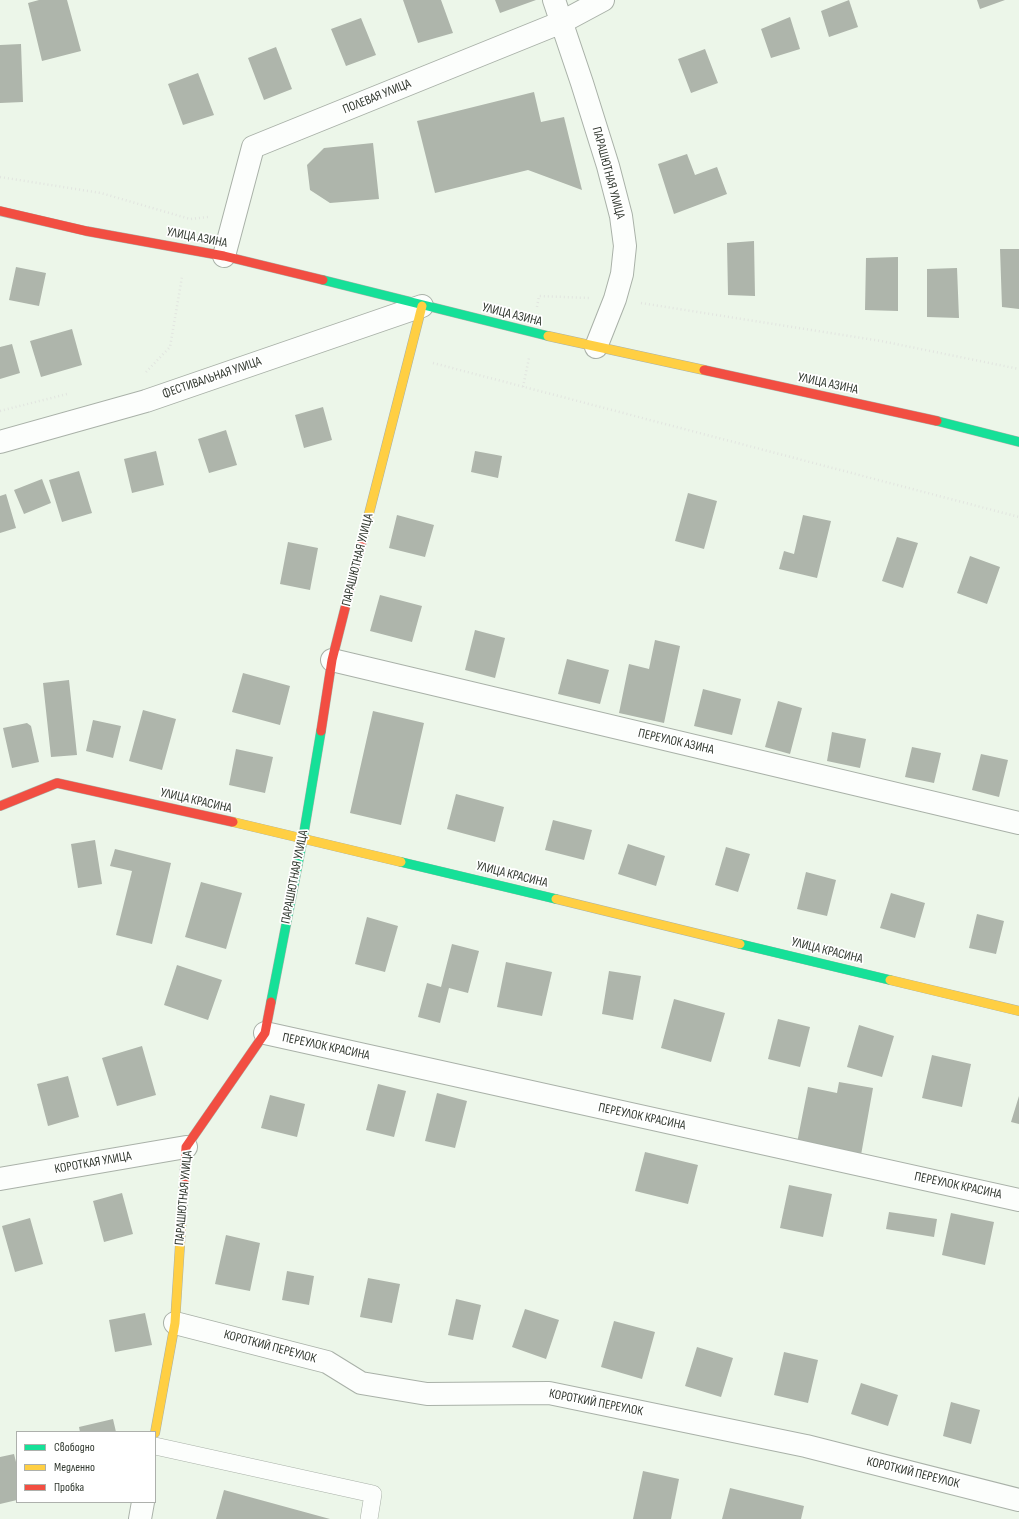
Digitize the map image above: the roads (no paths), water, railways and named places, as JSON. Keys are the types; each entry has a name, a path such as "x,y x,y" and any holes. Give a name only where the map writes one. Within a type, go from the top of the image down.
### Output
{"street":[{"name":"ПАРАШЮТНАЯ УЛИЦА","path":"554,0 608,166 621,216 625,246 622,274 615,298 596,347"},
{"name":"ПОЛЕВАЯ УЛИЦА","path":"224,256 253,147 562,22 603,0"},
{"name":"УЛИЦА АЗИНА","path":"0,211 86,231 224,256 422,306 596,347 946,423 1019,442"},
{"name":"ПАРАШЮТНАЯ УЛИЦА","path":"155,1431 175,1323 186,1147 265,1034 303,838 332,660 422,306"},
{"name":"ФЕСТИВАЛЬНАЯ УЛИЦА","path":"0,442 146,401 422,306"},
{"name":"ПЕРЕУЛОК АЗИНА","path":"332,660 1019,823"},
{"name":"УЛИЦА КРАСИНА","path":"0,806 57,783 303,838 1019,1011"},
{"name":"ПЕРЕУЛОК КРАСИНА","path":"265,1034 1019,1200"},
{"name":"КОРОТКАЯ УЛИЦА","path":"0,1179 186,1147"},
{"name":"КОРОТКИЙ ПЕРЕУЛОК","path":"175,1323 327,1362 362,1383 427,1394 550,1393 806,1446 1019,1500"},
{"path":"140,1519 143,1503"}],"lane":[{"path":"156,1446 373,1494 369,1519"}]}
